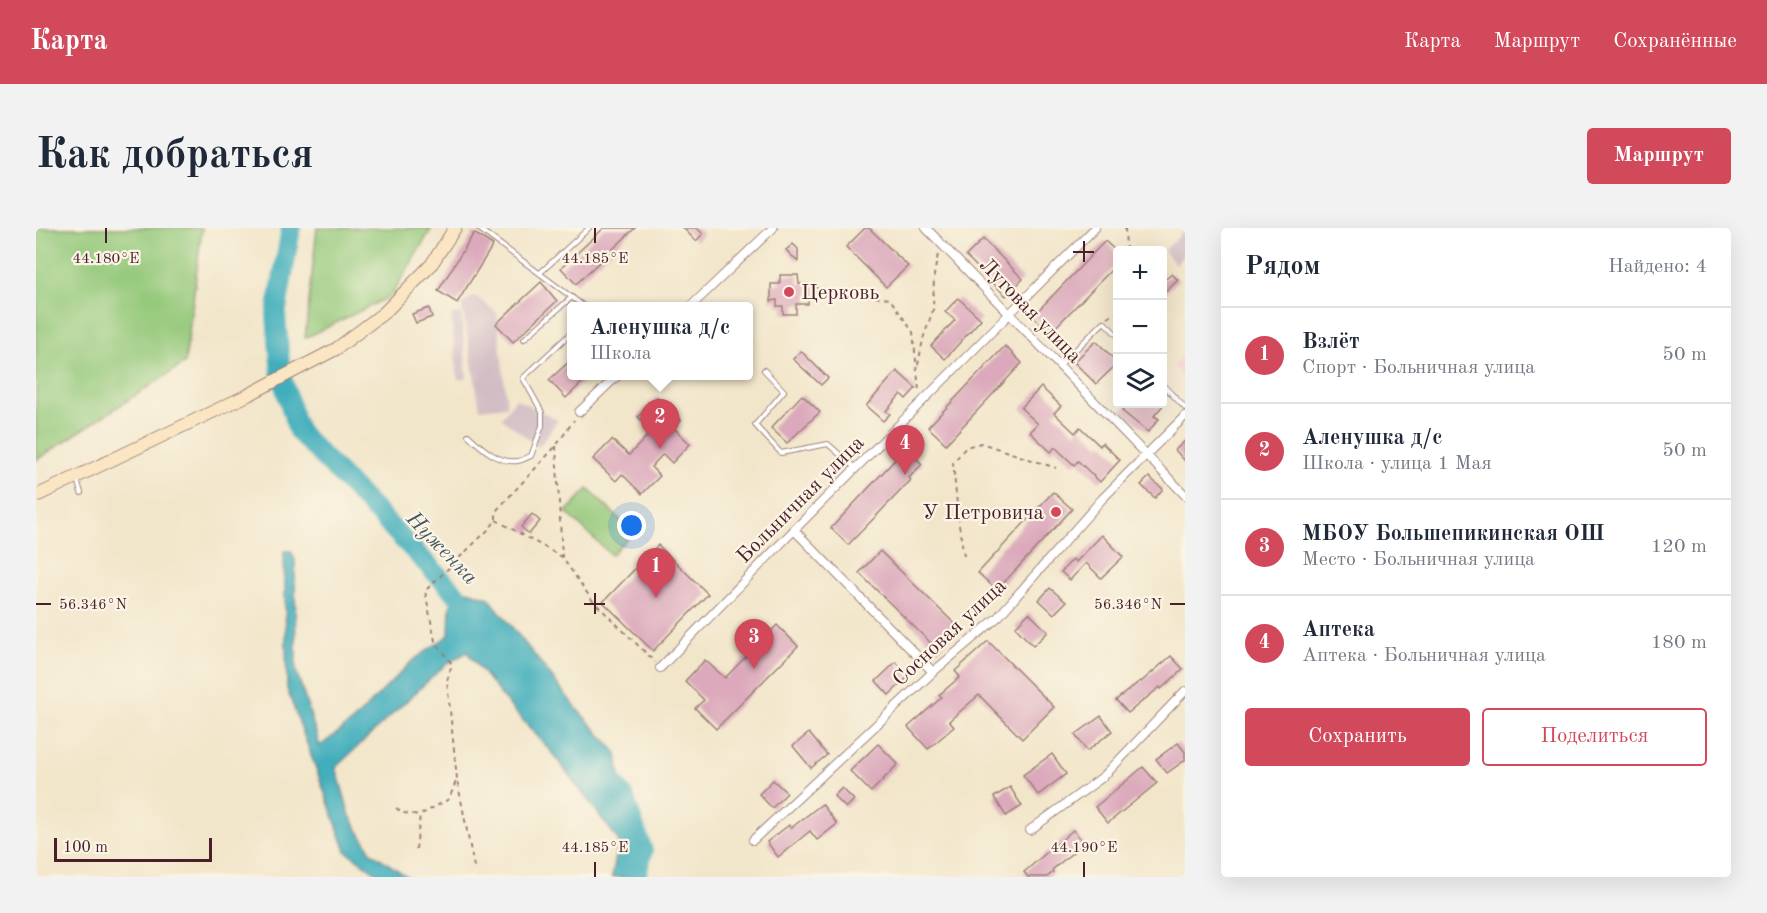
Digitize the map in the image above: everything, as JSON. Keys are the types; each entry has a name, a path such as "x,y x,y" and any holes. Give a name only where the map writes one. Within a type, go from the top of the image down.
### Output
{"street":[{"path":"36,496 248,395 336,349 385,312 400,297 431,265 455,228"},
{"path":"694,302 773,228"},
{"name":"Луговая улица","path":"926,228 1185,495"},
{"name":"Больничная улица","path":"660,668 855,468 1095,228"},
{"path":"579,412 612,380"},
{"name":"Сосновая улица","path":"753,840 933,672 998,617 1102,499 1185,416"},
{"path":"794,530 933,672"},
{"path":"1030,830 1104,776 1185,691"}],"lane":[{"path":"478,228 579,302"},
{"path":"540,273 589,228"},
{"path":"524,339 572,297"},
{"path":"1059,366 1104,322 1113,331"},
{"path":"468,435 499,459 518,462 531,456 542,426 543,412 524,378 567,337"},
{"path":"764,370 784,391 755,425 781,453 828,444 855,468"},
{"path":"1167,389 1185,408"},
{"path":"75,476 81,493"}],"path":[{"path":"1125,228 1126,246"},
{"path":"917,368 933,310 934,275 938,254"},
{"path":"813,287 890,299 913,332 921,402"},
{"path":"1104,322 1113,315"},
{"path":"474,867 457,779 447,681 452,664 435,640 425,591 496,520 496,511 556,446 579,412"},
{"path":"964,556 958,525 953,463 966,447 981,443 1056,468"},
{"path":"556,446 562,557"},
{"path":"496,520 562,557 592,600 660,668"},
{"path":"396,808 404,813 420,815 449,799 457,779"},
{"path":"416,849 420,815"}],"shaded area":[{"path":"1185,230 1185,254 1176,264 1167,254 1167,248"},
{"path":"475,296 497,313 507,406 480,409 462,304"},
{"path":"461,313 467,378 458,380 451,316"},
{"path":"1185,353 1185,378 1172,366"},
{"path":"516,399 558,420 539,447 501,418"}],"green space":[{"path":"36,228 202,228 185,363 36,460"},
{"path":"317,228 432,228 391,296 305,338"},
{"path":"588,489 633,532 611,555 566,512"}],"water":[{"path":"284,551 291,551 295,560 296,670 320,746 353,721 412,661 449,635 450,606 468,591 489,598 577,709 617,753 624,808 638,850 633,877 612,877 619,841 549,749 508,704 467,652 445,665 336,767 350,816 371,852 408,877 382,877 346,851 287,689"}],"building":[{"path":"604,228 635,228 576,284 561,268"},
{"path":"683,228 697,228 703,234 696,241"},
{"path":"865,228 869,228 908,266 886,287 846,247"},
{"path":"474,233 493,245 457,303 438,291"},
{"path":"983,239 1023,279 1006,296 966,256"},
{"path":"1105,241 1113,248 1113,268 1050,333 1033,316"},
{"path":"793,244 798,249 798,262 786,250"},
{"path":"1172,274 1178,280 1167,290 1167,278"},
{"name":"Церковь","path":"780,275 798,275 799,284 808,284 808,304 796,304 796,314 783,314 783,306 777,306 777,300 771,301 771,284 780,284"},
{"path":"541,282 557,301 513,342 496,324"},
{"path":"958,298 981,319 945,359 931,346 955,320 945,312"},
{"path":"429,308 432,317 416,323 412,314"},
{"path":"1096,341 1113,358 1113,368 1096,384 1074,362"},
{"path":"1005,346 1022,363 946,444 928,427"},
{"path":"801,351 828,378 821,385 793,359"},
{"path":"567,364 567,380 585,380 566,398 549,380"},
{"path":"897,371 916,388 906,399 901,394 886,411 890,414 883,421 866,406"},
{"path":"1041,387 1061,406 1054,413 1075,433 1080,427 1100,446 1102,443 1120,460 1100,482 1078,461 1074,465 1055,447 1051,452 1030,432 1038,424 1021,408"},
{"path":"802,395 820,412 787,443 771,428"},
{"path":"657,397 681,420 674,428 690,444 672,463 663,454 651,467 660,476 642,494 622,474 616,481 593,459 612,440 629,455 652,431 638,417"},
{"path":"1125,408 1161,408 1154,416 1159,419 1148,432 1122,411"},
{"path":"1185,441 1185,461 1175,450"},
{"path":"906,448 922,464 909,478 911,480 848,545 831,528"},
{"path":"1149,477 1163,489 1155,498 1141,485"},
{"path":"1053,492 1072,509 997,590 978,573"},
{"path":"532,514 540,521 529,534 521,527"},
{"path":"1102,535 1123,557 1101,578 1086,563 1070,580 1061,572 1073,559 1076,562"},
{"path":"658,545 708,594 653,651 603,602"},
{"path":"880,551 959,628 938,650 859,573"},
{"path":"1050,588 1066,602 1054,614 1039,600"},
{"path":"1029,613 1048,632 1033,646 1015,627"},
{"path":"777,625 798,646 716,729 695,708 704,700 685,681 705,660 725,678"},
{"path":"988,641 1054,707 1022,739 979,695 949,721 954,727 928,749 908,727 942,697 939,695 960,677 955,671"},
{"path":"1171,656 1183,669 1161,689 1160,687 1128,713 1116,700"},
{"path":"896,662 909,676 889,695 876,681"},
{"path":"1101,716 1112,731 1087,751 1075,735"},
{"path":"809,733 827,755 811,768 793,746"},
{"path":"1178,743 1185,752 1185,760 1167,773 1156,759"},
{"path":"878,744 898,764 871,792 850,771"},
{"path":"1052,754 1066,774 1038,795 1023,775"},
{"path":"1143,767 1157,783 1108,823 1095,807"},
{"path":"773,780 787,793 772,808 759,794"},
{"path":"1010,787 1022,806 1006,816 994,797"},
{"path":"842,788 854,800 846,808 834,796"},
{"path":"822,804 837,824 817,840 810,831 778,857 767,842 789,825 791,828"},
{"path":"1073,830 1084,843 1047,877 1028,877 1024,872"}],"waterway":[{"name":"Нуженка","path":"291,228 276,315 281,375 298,431 459,597 476,618"},
{"name":"Нуженка","path":"606,774 624,796 643,851 636,877"}],"place":[{"name":"Церковь","path":"789,292"},
{"name":"Аленушка д/с","path":"660,449"},
{"name":"Аптека","path":"905,475"},
{"name":"У Петровича","path":"1056,512"},
{"name":"Взлёт","path":"656,598"},
{"name":"МБОУ Большепикинская ОШ","path":"754,669"}]}
